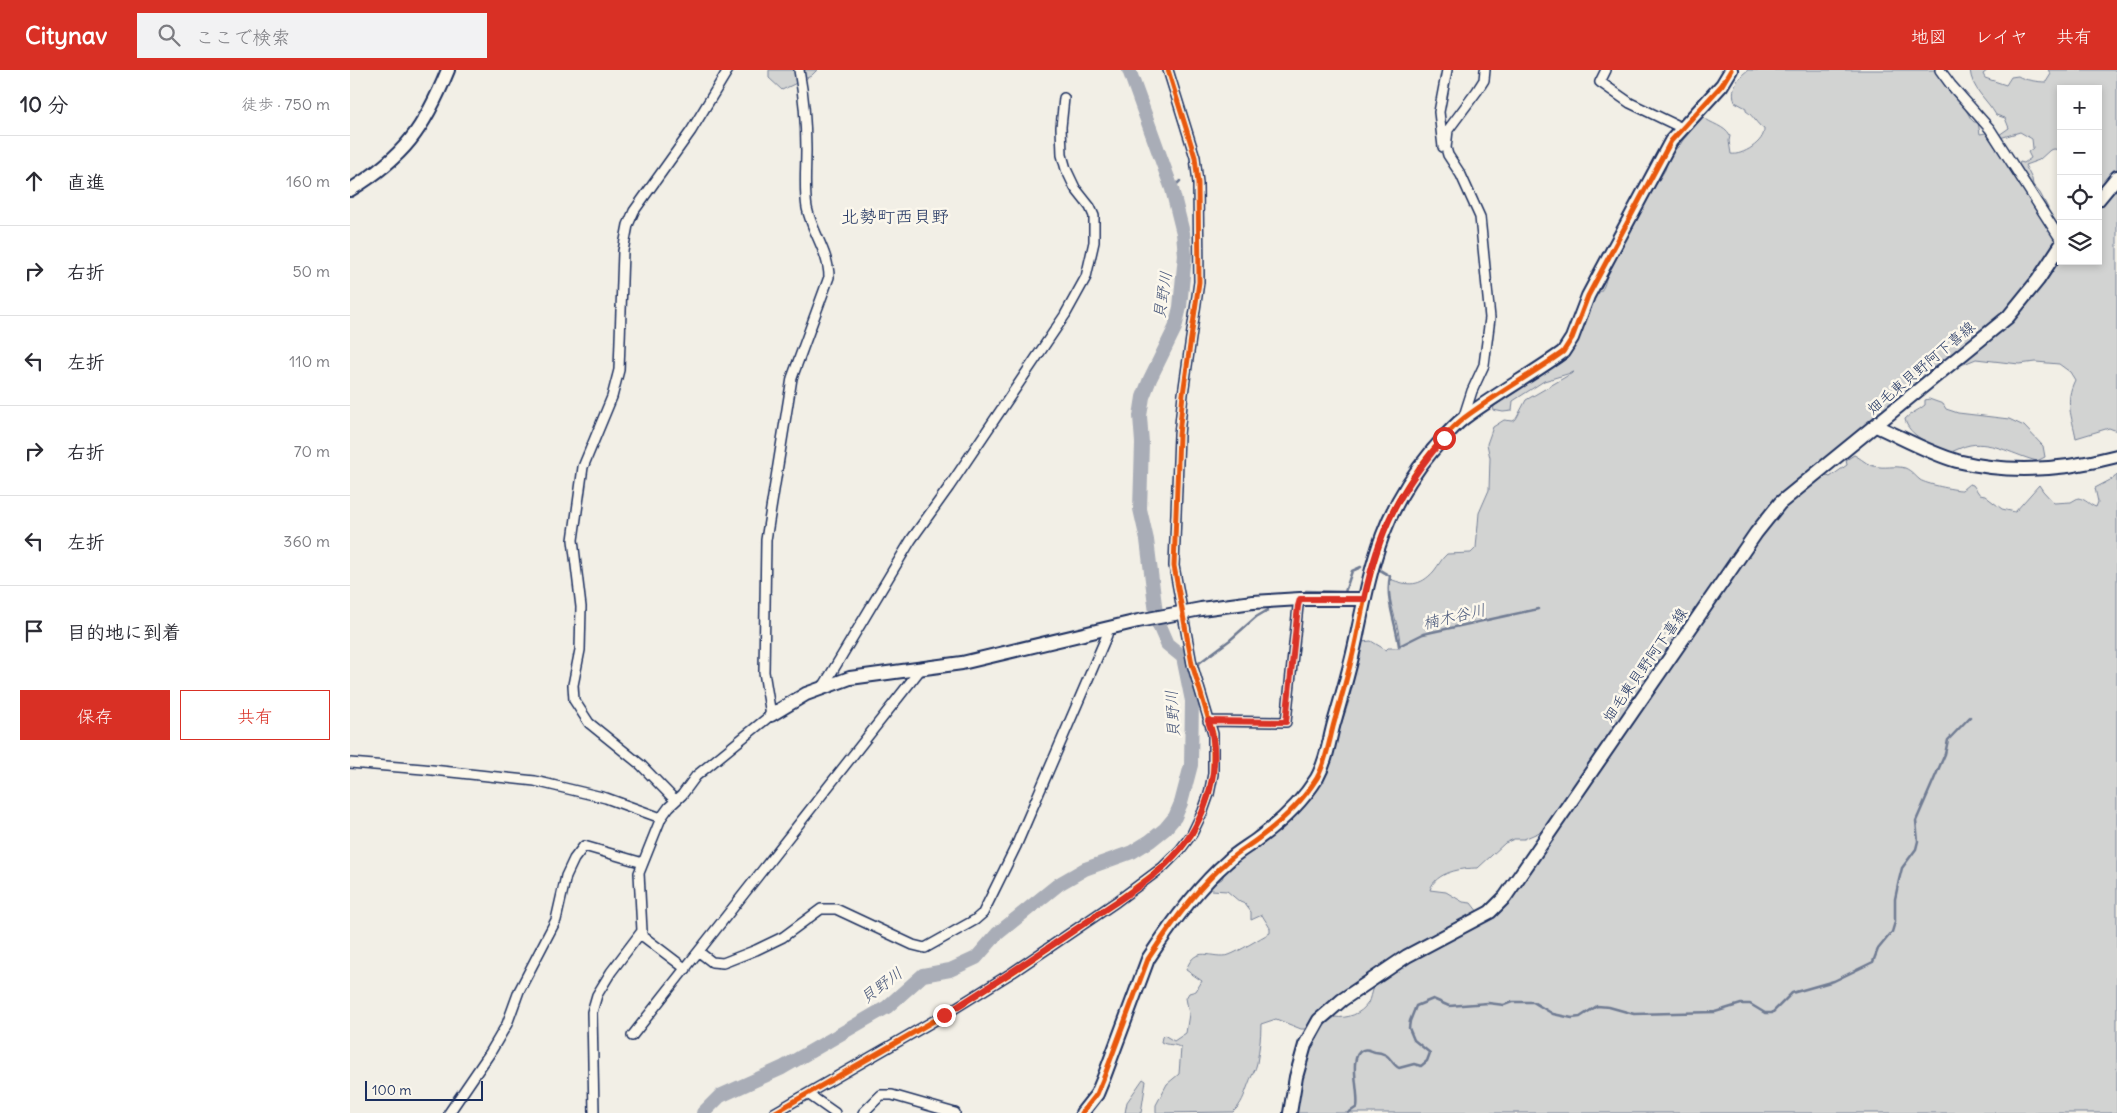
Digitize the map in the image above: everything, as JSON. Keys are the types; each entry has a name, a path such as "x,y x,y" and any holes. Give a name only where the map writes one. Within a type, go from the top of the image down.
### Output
{"street":[{"path":"350,190 374,175 398,155 412,140 428,114 448,70"},
{"path":"675,800 637,762 590,723 576,704 573,685 580,650 581,607 573,540 583,467 612,397 619,370 623,251 628,225 634,211 691,131 728,70"},
{"path":"770,715 764,672 766,540 792,378 829,277 824,253 814,233 807,208 806,128 799,70"},
{"path":"774,1113 944,1015 1013,972 1116,902 1163,867 1180,850 1192,834 1209,794 1213,774 1213,734 1194,668 1174,566 1178,449 1183,394 1199,282 1198,183 1195,157 1168,70"},
{"path":"1447,70 1439,119 1442,146 1461,175 1480,218 1490,318 1484,365 1472,391 1463,419"},
{"path":"1448,155 1446,148 1448,130 1484,80 1485,70"},
{"path":"1606,70 1600,82 1630,103 1682,128"},
{"path":"1082,1113 1097,1094 1148,959 1158,943 1214,873 1285,817 1306,795 1318,775 1327,753 1350,669 1372,563 1380,538 1404,490 1417,470 1463,419 1563,352 1572,338 1588,296 1671,141 1722,85 1730,70"},
{"path":"1940,70 1990,129 2057,234"},
{"path":"823,687 911,540 1065,315 1086,277 1094,242 1094,216 1090,207 1075,188 1064,162 1061,127 1064,98"},
{"path":"2102,195 2117,177"},
{"name":"畑毛東貝野阿下喜線","path":"1290,1113 1296,1077 1305,1044 1319,1020 1342,1000 1407,956 1490,912 1505,897 1756,533 1780,503 2008,317 2038,280 2057,251"},
{"path":"1876,426 1929,451 1957,461 2014,470 2042,469 2100,461 2117,456"},
{"path":"1208,721 1286,722 1300,599"},
{"path":"594,1113 592,1012 597,995 611,972 642,931 639,873 661,818 696,776 770,715 797,698 850,678 962,664 1138,621 1253,602 1300,599 1364,599"},
{"path":"699,952 712,962 724,963 783,937 822,909 836,909 913,945 925,948 975,920 983,913 1016,846 1108,635 1108,628"},
{"path":"632,1036 920,670"},
{"path":"350,763 535,781 606,798 661,818"},
{"path":"450,1113 507,1024 519,991 556,920 566,876 579,852 584,846 643,863"},
{"path":"640,934 686,969"},
{"path":"808,1094 835,1113"},
{"path":"864,1113 881,1095 892,1095 955,1113"}],"shaded area":[{"path":"769,70 817,70 811,76 782,90 769,78"},
{"path":"1748,70 1944,70 1971,119 1974,122 1978,122 1980,134 1986,133 2056,238 2055,244 2011,305 1994,323 1762,514 1739,552 1549,828 1524,839 1514,839 1505,843 1478,868 1450,872 1437,879 1433,884 1430,890 1446,892 1463,902 1471,903 1478,912 1308,1029 1301,1029 1276,1019 1261,1024 1256,1066 1239,1106 1233,1112 1156,1113 1156,1105 1167,1084 1179,1074 1181,1048 1161,1042 1162,1037 1164,1035 1174,1041 1186,1033 1189,1014 1186,998 1189,993 1196,991 1202,981 1186,970 1190,962 1194,957 1204,954 1229,955 1270,933 1270,928 1262,915 1251,920 1251,912 1245,904 1227,891 1211,890 1211,885 1222,879 1226,869 1259,844 1332,751 1349,701 1361,642 1371,641 1386,650 1388,648 1400,648 1400,639 1390,597 1390,579 1414,584 1429,576 1447,554 1471,553 1476,548 1479,513 1489,490 1490,458 1487,444 1493,427 1504,420 1513,421 1516,419 1526,400 1574,372 1544,381 1513,401 1512,411 1493,410 1494,406 1563,361 1597,294 1603,288 1607,275 1642,207 1665,170 1670,154 1703,117 1728,133 1730,136 1731,154 1747,150 1761,139 1764,129 1746,111 1746,108 1735,102 1733,93 1735,84"},
{"path":"1970,70 1988,70 1983,74 1985,78 2006,85 2011,77 2018,76 2024,79 2046,82 2051,74 2048,70 2117,70 2117,168 2102,186 2102,85 2057,85 2057,149 2050,150 2039,160 2025,165 2033,185 2048,208 2047,212 2017,167 2020,162 2024,163 2031,158 2028,152 2033,148 2032,139 2020,132 2000,138 1999,135 2009,128 2005,118 1996,115 1980,94 1971,77"},
{"path":"2117,181 2117,431 2109,428 2076,438 2069,402 2075,380 2070,372 2059,364 2036,362 2019,364 1976,359 1954,368 2057,256 2057,265 2102,265 2102,199"},
{"path":"1929,399 1943,404 1946,409 1958,413 2009,419 2024,426 2043,446 2045,457 2037,461 1996,447 1979,444 1965,446 1948,453 1935,447 1916,435 1907,425 1905,419 1925,405 1925,400"},
{"path":"1854,455 1871,465 1905,468 1923,482 1934,485 1962,490 1969,484 1973,485 1980,495 1985,496 2002,509 2015,512 2039,485 2054,503 2071,502 2078,498 2096,507 2098,502 2095,488 2114,478 2117,474 2117,1113 1295,1113 1306,1060 1311,1047 1325,1025 1335,1017 1358,1013 1368,1003 1373,987 1518,888 1751,552 1770,520 1804,489 1824,475 1830,477 1847,465 1846,460"},
{"path":"1143,1079 1146,1081 1141,1113 1125,1113 1127,1102"}],"waterway":[{"name":"貝野川","path":"703,1113 720,1096 782,1068 887,1007 923,975 950,970 976,958 997,934 1059,884 1085,869 1132,852 1150,841 1165,829 1175,817 1181,803 1191,765 1192,701 1183,657 1167,644 1157,621 1147,540 1140,509 1142,443 1140,416 1143,397 1150,379 1175,328 1180,307 1185,255 1183,233 1172,189 1129,70"},
{"path":"1172,189 1180,181"},
{"name":"楠木谷川","path":"1306,591 1345,592 1352,571 1361,567"},
{"name":"楠木谷川","path":"1380,570 1390,576 1390,603 1399,646 1423,634 1538,609"},
{"name":"楠木谷川","path":"1187,672 1230,640 1256,617 1268,610"},
{"path":"1348,1113 1357,1107 1355,1067 1358,1053 1368,1049 1382,1053 1399,1068 1414,1064 1421,1066 1427,1061 1430,1053 1414,1040 1409,1028 1416,1006 1433,999 1449,1006 1488,1003 1504,1005 1512,1002 1533,1002 1553,1014 1572,1018 1580,1017 1597,1006 1609,1007 1634,1014 1715,1012 1741,1004 1750,1004 1765,1013 1772,1013 1792,993 1834,981 1873,962 1878,949 1892,932 1895,922 1895,899 1902,868 1916,849 1918,841 1916,821 1945,754 1948,740 1970,717"}],"cycle path":[{"path":"774,1113 944,1015 1013,972 1116,902 1163,867 1180,850 1192,834 1203,811 1213,774 1213,734 1192,664 1174,566 1179,435 1199,282 1198,183 1195,157 1168,70"},
{"path":"1082,1113 1097,1094 1148,959 1165,934 1185,907 1217,871 1284,818 1305,795 1317,778 1325,757 1347,677 1375,557 1391,514 1402,493 1432,451 1460,422 1488,401 1563,352 1572,338 1588,296 1671,141 1722,85 1731,70"}],"district":[{"name":"北勢町西貝野","path":"895,217"}],"route":[{"path":"944,1015 1013,972 1116,902 1163,867 1180,850 1192,834 1209,794 1213,774 1213,734 1208,721 1286,722 1300,599 1364,599 1380,538 1396,505 1417,470 1444,438"}]}
